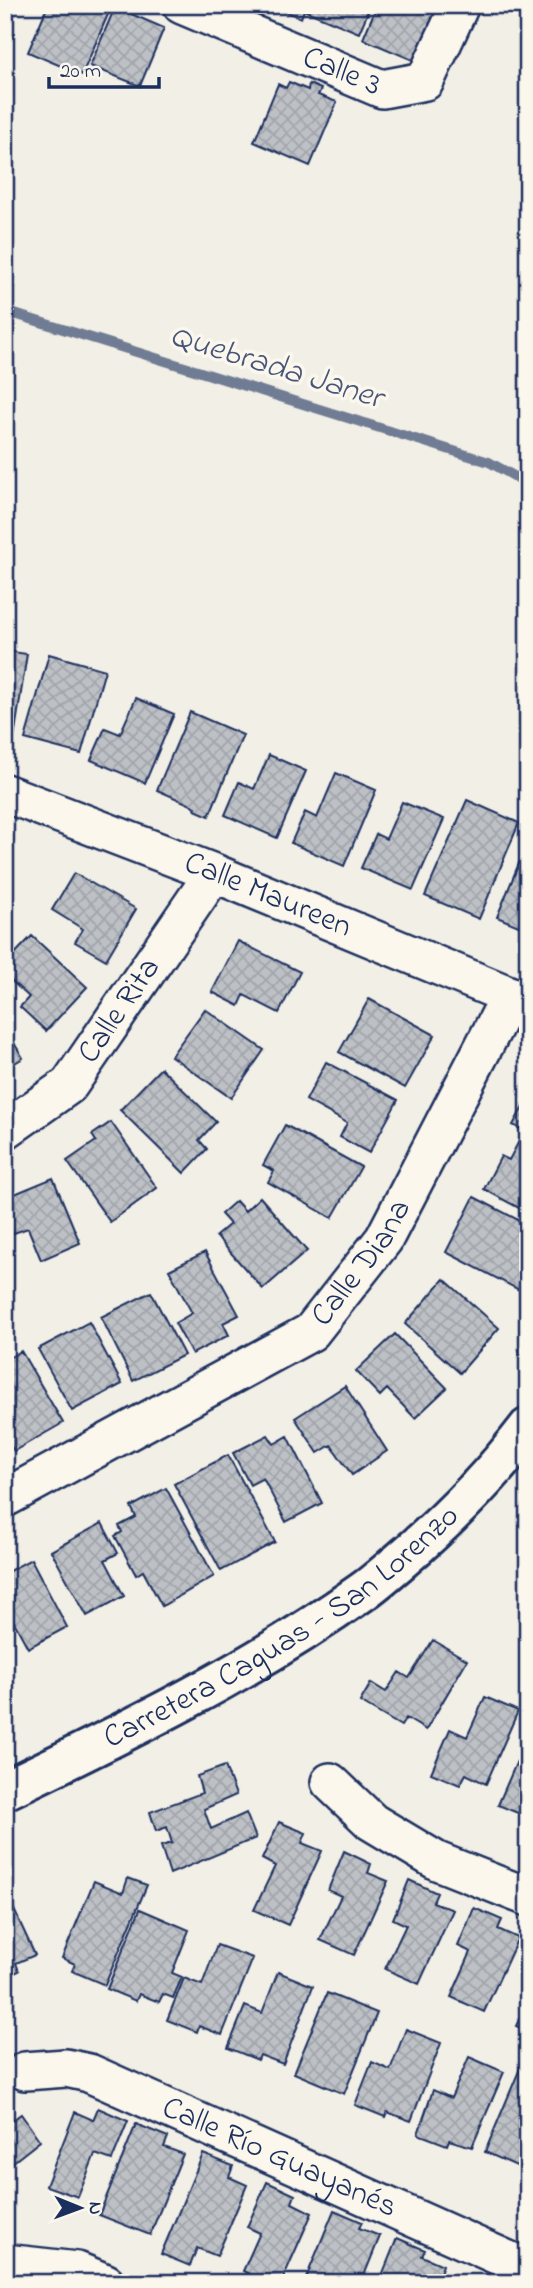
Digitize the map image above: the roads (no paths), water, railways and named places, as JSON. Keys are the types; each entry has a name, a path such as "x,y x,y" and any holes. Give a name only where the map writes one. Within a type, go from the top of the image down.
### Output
{"main road":[{"name":"Carretera Caguas - San Lorenzo","path":"5,1790 102,1744 248,1666 364,1591 441,1526 508,1455 528,1428"}],"street":[{"name":"Calle 3","path":"183,5 382,89 425,82 460,5"},
{"name":"Calle Maureen","path":"5,793 214,873 519,1000"},
{"name":"Calle Rita","path":"5,1130 69,1085 214,873"},
{"name":"Calle Diana","path":"5,1498 311,1332 384,1239 519,1000"},
{"path":"330,1782 372,1822 437,1861 528,1896"},
{"name":"Calle Río Guayanés","path":"25,2071 66,2068 89,2073 528,2269"},
{"path":"5,2263 77,2271 106,2283"}],"waterway":[{"name":"Quebrada Janer","path":"5,311 489,462 528,484"}]}
